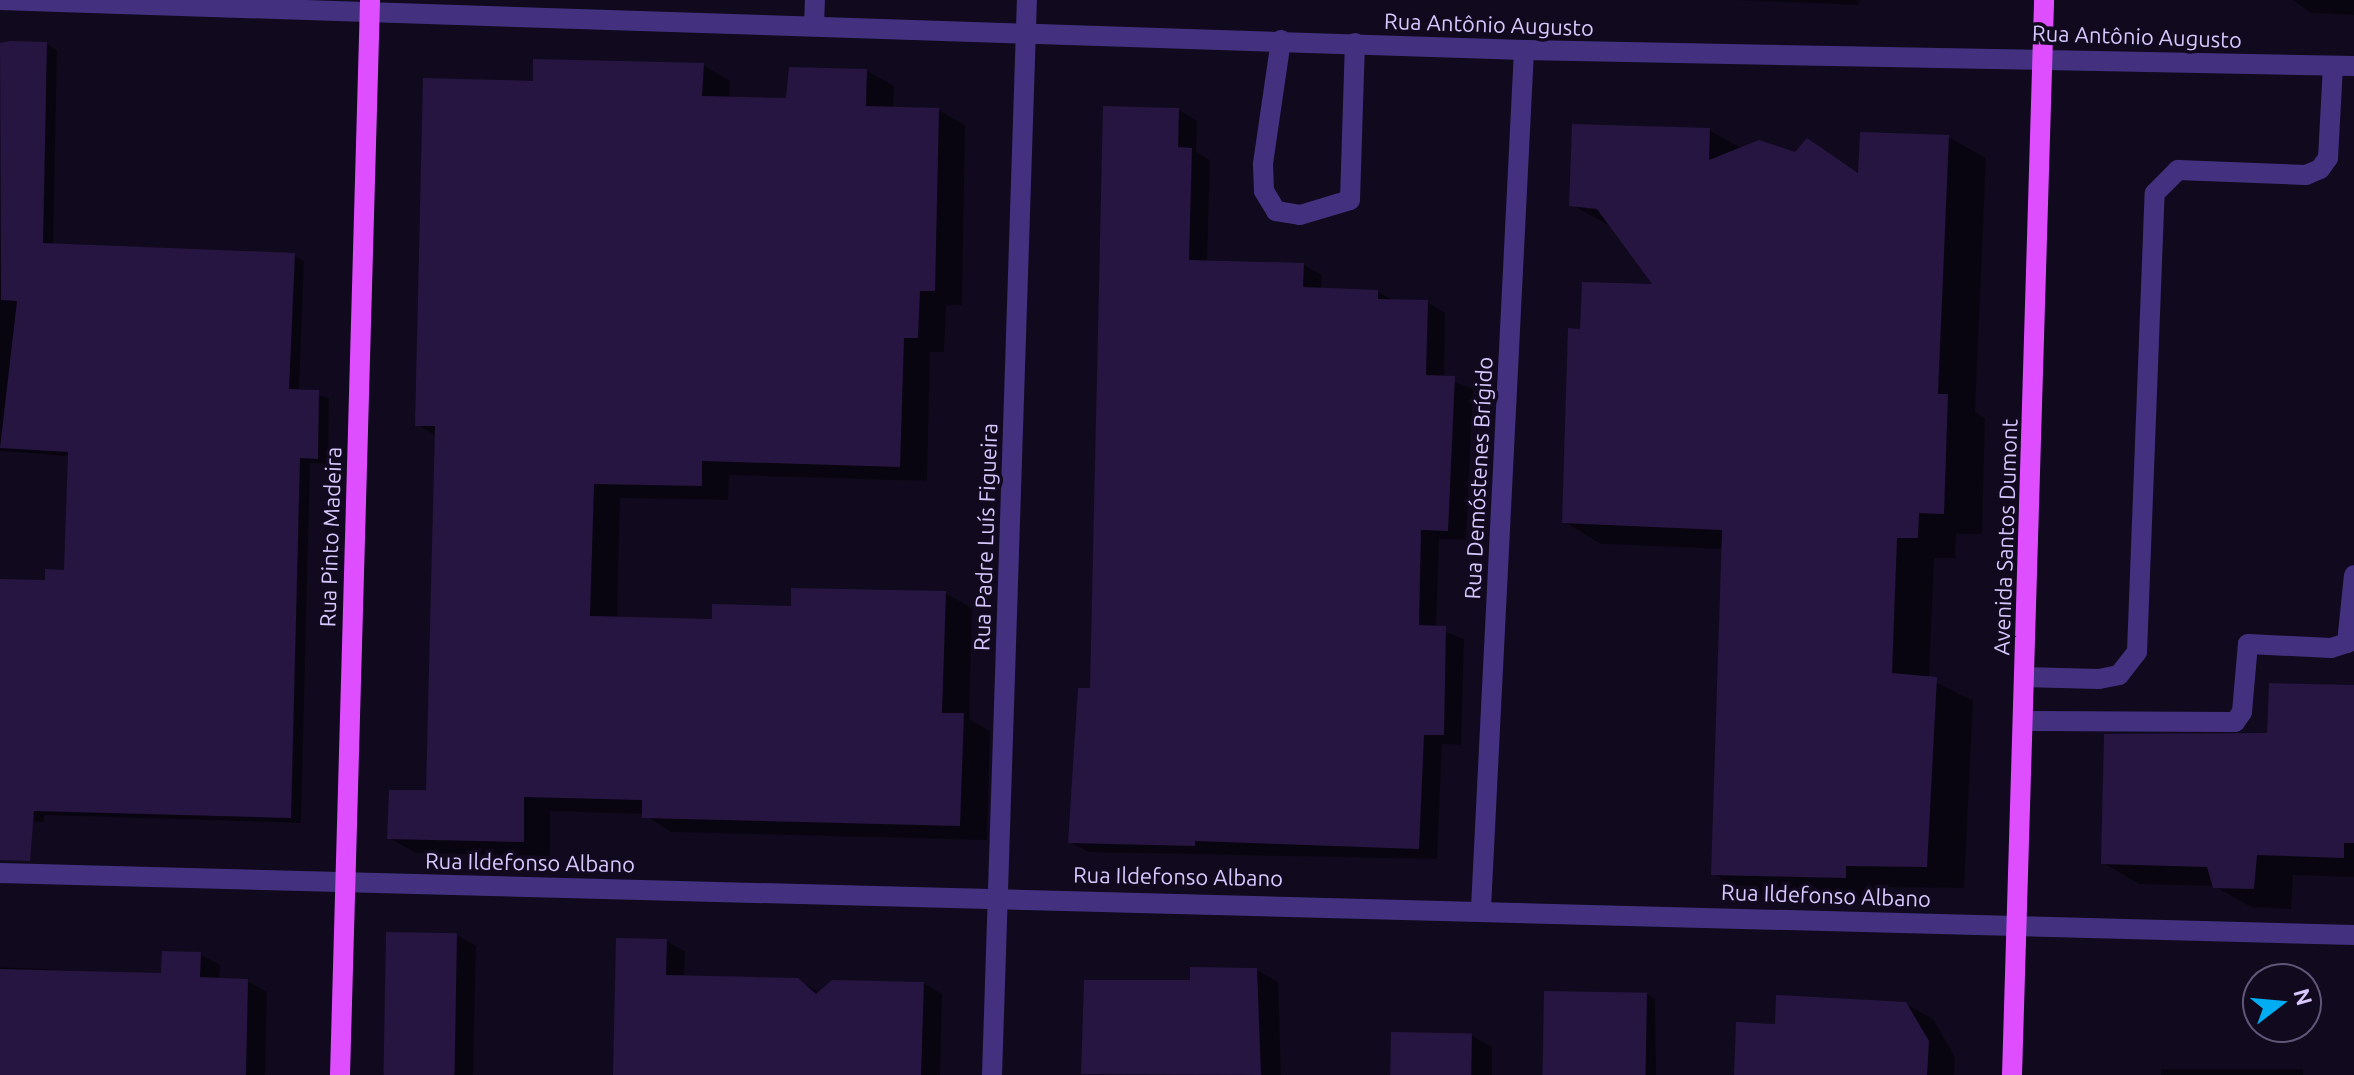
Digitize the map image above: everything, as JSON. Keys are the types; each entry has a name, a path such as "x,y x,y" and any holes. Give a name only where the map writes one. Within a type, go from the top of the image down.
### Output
{"main road":[{"name":"Avenida Santos Dumont","path":"2012,1075 2044,0"},
{"name":"Rua Pinto Madeira","path":"340,1075 370,4"}],"street":[{"name":"Rua Antônio Augusto","path":"0,0 370,4 1026,35 1281,40 1524,50 2042,56 2354,66"},
{"path":"814,26 815,0"},
{"name":"Rua Padre Luís Figueira","path":"992,1075 1027,0"},
{"path":"1281,40 1264,191 1276,211 1300,215 1350,200 1355,43"},
{"name":"Rua Demóstenes Brígido","path":"1481,908 1524,50"},
{"path":"2024,677 2099,679 2119,675 2137,652 2155,193 2178,170 2306,175 2328,158 2333,66"},
{"path":"2023,721 2235,722 2242,712 2248,644 2331,648 2347,643 2354,575"},
{"name":"Rua Ildefonso Albano","path":"0,873 1481,908 2354,935"}],"building":[{"path":"47,42 43,243 295,253 289,389 319,390 318,459 300,458 291,818 34,811 30,861 0,860 0,579 45,580 45,569 64,570 68,452 0,448 17,301 1,300 0,43"},
{"path":"533,59 704,63 702,96 786,98 789,67 867,69 866,106 939,108 935,291 920,291 918,338 904,338 900,467 702,461 702,486 594,484 590,616 712,619 712,604 791,606 791,588 946,591 942,713 964,713 960,826 642,818 642,800 524,797 524,842 387,839 389,790 426,790 435,426 415,426 423,78 533,81"},
{"path":"1103,106 1179,108 1178,147 1192,148 1189,260 1304,263 1303,287 1378,290 1378,299 1428,300 1426,375 1455,376 1448,531 1421,530 1419,625 1446,626 1444,735 1424,735 1419,849 1195,841 1195,846 1068,843 1078,688 1090,688"},
{"path":"1572,124 1710,128 1709,160 1759,140 1795,152 1807,138 1858,173 1860,132 1949,135 1938,394 1948,394 1944,514 1919,513 1918,538 1897,538 1892,673 1937,677 1927,867 1846,866 1846,878 1711,875 1722,530 1562,523 1568,328 1580,329 1582,282 1652,284 1597,209 1569,206"},
{"path":"2269,683 2354,685 2354,843 2344,843 2344,858 2257,855 2254,889 2213,888 2207,867 2101,864 2104,734 2267,733"},
{"path":"386,932 457,933 455,1075 384,1075"},
{"path":"616,938 667,939 666,975 798,978 816,994 832,980 924,982 921,1075 613,1075"},
{"path":"162,951 201,952 200,977 248,979 246,1075 0,1075 0,969 161,973"},
{"path":"1190,967 1257,968 1261,1075 1081,1074 1084,980 1190,980"},
{"path":"1544,991 1647,993 1646,1075 1543,1075"},
{"path":"1776,995 1906,1002 1929,1041 1927,1075 1734,1075 1736,1022 1775,1024"},
{"path":"1391,1032 1472,1033 1471,1075 1390,1075"}]}
